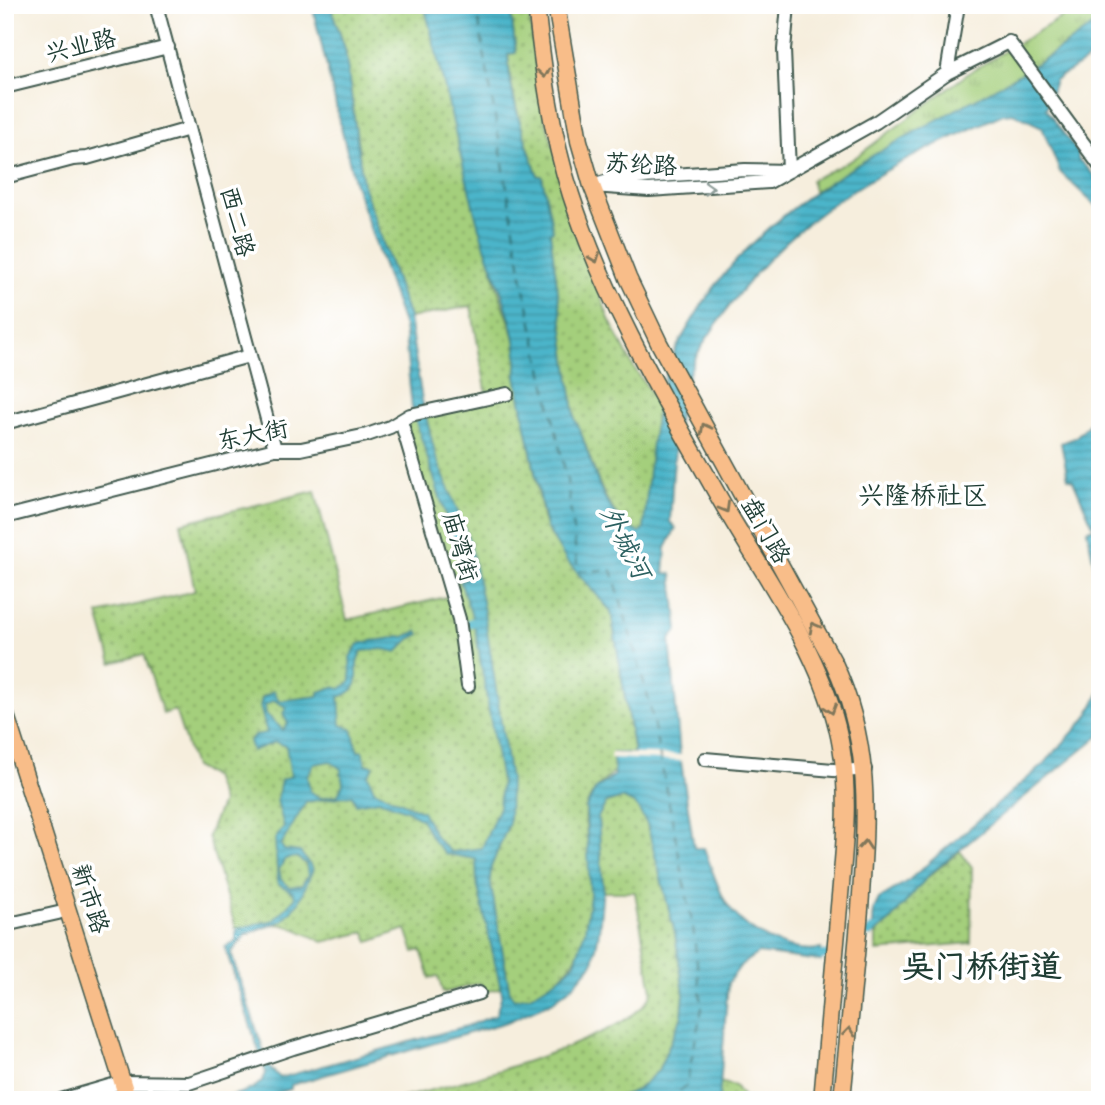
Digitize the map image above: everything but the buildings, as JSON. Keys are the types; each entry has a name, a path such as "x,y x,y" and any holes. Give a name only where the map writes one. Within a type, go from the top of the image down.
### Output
{"main road":[{"name":"盘门路","path":"536,5 549,106 571,194 606,287 654,383 819,677 834,717 845,771 847,830 822,1100"},
{"name":"盘门路","path":"556,5 576,130 592,186 628,278 659,343 834,663 851,703 865,769 866,833 842,1100"},
{"path":"571,194 592,186"},
{"name":"新市路","path":"5,712 118,1089"},
{"name":"新市路","path":"5,748 118,1089 128,1100"}],"street":[{"name":"西二路","path":"156,5 275,449"},
{"path":"788,5 784,50 789,171 876,122 947,73 1009,42 1100,166"},
{"path":"947,73 958,5"},
{"name":"兴业路","path":"5,87 168,47"},
{"path":"5,177 73,159 87,158 189,129"},
{"name":"苏纶路","path":"592,186 615,179 745,170 789,171"},
{"path":"5,423 249,356"},
{"name":"东大街","path":"5,517 275,449 300,449 367,435 429,409 507,394"},
{"name":"庙湾街","path":"405,418 459,619 468,687"},
{"path":"705,759 845,771 865,769"},
{"path":"5,925 58,913"},
{"path":"61,1100 118,1089 189,1083 267,1056 479,993"}],"green space":[{"path":"343,5 424,5 498,291 515,339 517,376 543,518 549,534 611,611 634,754 595,790 587,805 590,900 583,941 575,959 563,975 545,988 522,999 514,999 501,988 485,992 480,983 443,993 438,976 430,978 421,950 414,952 406,929 369,942 365,932 323,942 299,930 281,925 263,924 236,929 208,836 222,802 213,777 194,767 175,710 163,714 144,654 112,663 98,614 195,591 181,523 315,491 347,620 450,596 407,424 413,420 488,401 471,306 409,318 363,185 345,49 331,8"},
{"path":"510,5 528,5 541,105 589,263 609,319 634,368 659,404 644,529 640,533 615,513 606,498 575,420 541,176 538,176 518,116 512,85 508,54 516,53"},
{"path":"1082,5 1100,5 1100,23 1003,85 814,191 811,180 852,160 970,72"},
{"path":"622,798 636,805 647,824 675,933 684,994 682,1016 658,1071 637,1090 611,1100 395,1100 538,1058 615,1026 641,1008 652,991 635,892 603,892 598,817 606,803"},
{"path":"960,851 972,867 971,943 876,951 876,934 923,881"},
{"path":"719,1082 735,1086 744,1098 766,1100 719,1100"}],"water":[{"name":"外城河","path":"312,5 330,5 345,49 363,185 409,318 422,400 436,457 470,542 484,611 510,780 509,823 491,867 490,880 510,993 514,999 530,996 562,976 575,963 585,930 590,895 586,808 595,790 615,775 612,753 634,753 611,611 566,560 546,527 516,376 517,360 511,322 479,228 424,5 510,5 516,53 508,54 511,85 518,116 538,176 542,176 553,231 550,232 575,419 605,499 614,513 640,533 644,529 656,415 668,369 695,316 733,264 778,221 828,183 882,150 994,89 1100,20 1100,52 1055,80 1046,109 1078,153 1078,159 1100,182 1100,210 1060,172 1042,127 1013,113 1003,114 885,171 816,216 755,274 709,335 690,370 679,415 675,450 670,522 676,528 666,548 664,573 672,574 678,630 670,639 680,755 694,848 704,848 724,899 732,911 753,930 793,948 821,949 821,961 758,953 741,965 728,983 719,1100 611,1100 637,1090 658,1071 682,1016 684,994 675,933 647,824 636,805 622,798 606,803 598,817 603,887 593,963 573,986 552,1002 507,1022 291,1085 291,1089 275,1096 261,1100 216,1100 252,1088 266,1073 225,947 236,941 236,929 274,920 295,898 293,892 278,884 275,839 284,827 277,800 281,780 291,776 286,746 275,742 252,751 249,741 255,735 267,733 260,706 262,698 274,691 279,701 319,696 319,692 333,687 341,689 351,681 350,657 358,645 368,641 404,637 418,631 420,634 410,639 397,652 383,649 362,651 358,658 357,682 354,688 339,697 341,725 352,729 358,752 362,750 366,764 374,766 368,775 374,790 422,811 437,839 451,852 482,848 499,807 501,782 474,622 460,581 466,579 412,409 404,327 354,181","holes":["274,700 287,708 283,713 288,724 283,730 266,714 265,705","330,761 341,769 343,784 338,795 320,798 310,791 307,776 314,764","352,795 356,804 379,800 421,819 435,843 446,854 476,859 477,883 502,994 496,1015 467,1026 280,1078 269,1067 231,953 246,934 282,921 299,902 313,869 300,852 284,850 281,845 306,802","297,857 306,864 308,875 302,885 290,887 281,880 279,869 285,859"]},
{"path":"1100,413 1100,593 1087,530 1094,528 1073,480 1068,478 1061,443 1075,438"},
{"path":"1100,692 1100,735 929,875 890,921 872,936 874,909 879,899 909,880 1043,765 1087,717"}],"pier":[{"path":"611,753 683,755 684,761 610,758"}],"waterway":[{"path":"470,623 474,622"},
{"path":"869,933 872,930"},
{"path":"821,956 825,955"}],"ferry route":[{"path":"476,5 524,287 567,480 578,571 612,570 649,701 693,927 702,1008 686,1086 669,1100"}],"district":[{"name":"兴隆桥社区","path":"923,497"},
{"name":"吴门桥街道","path":"982,968"}]}
